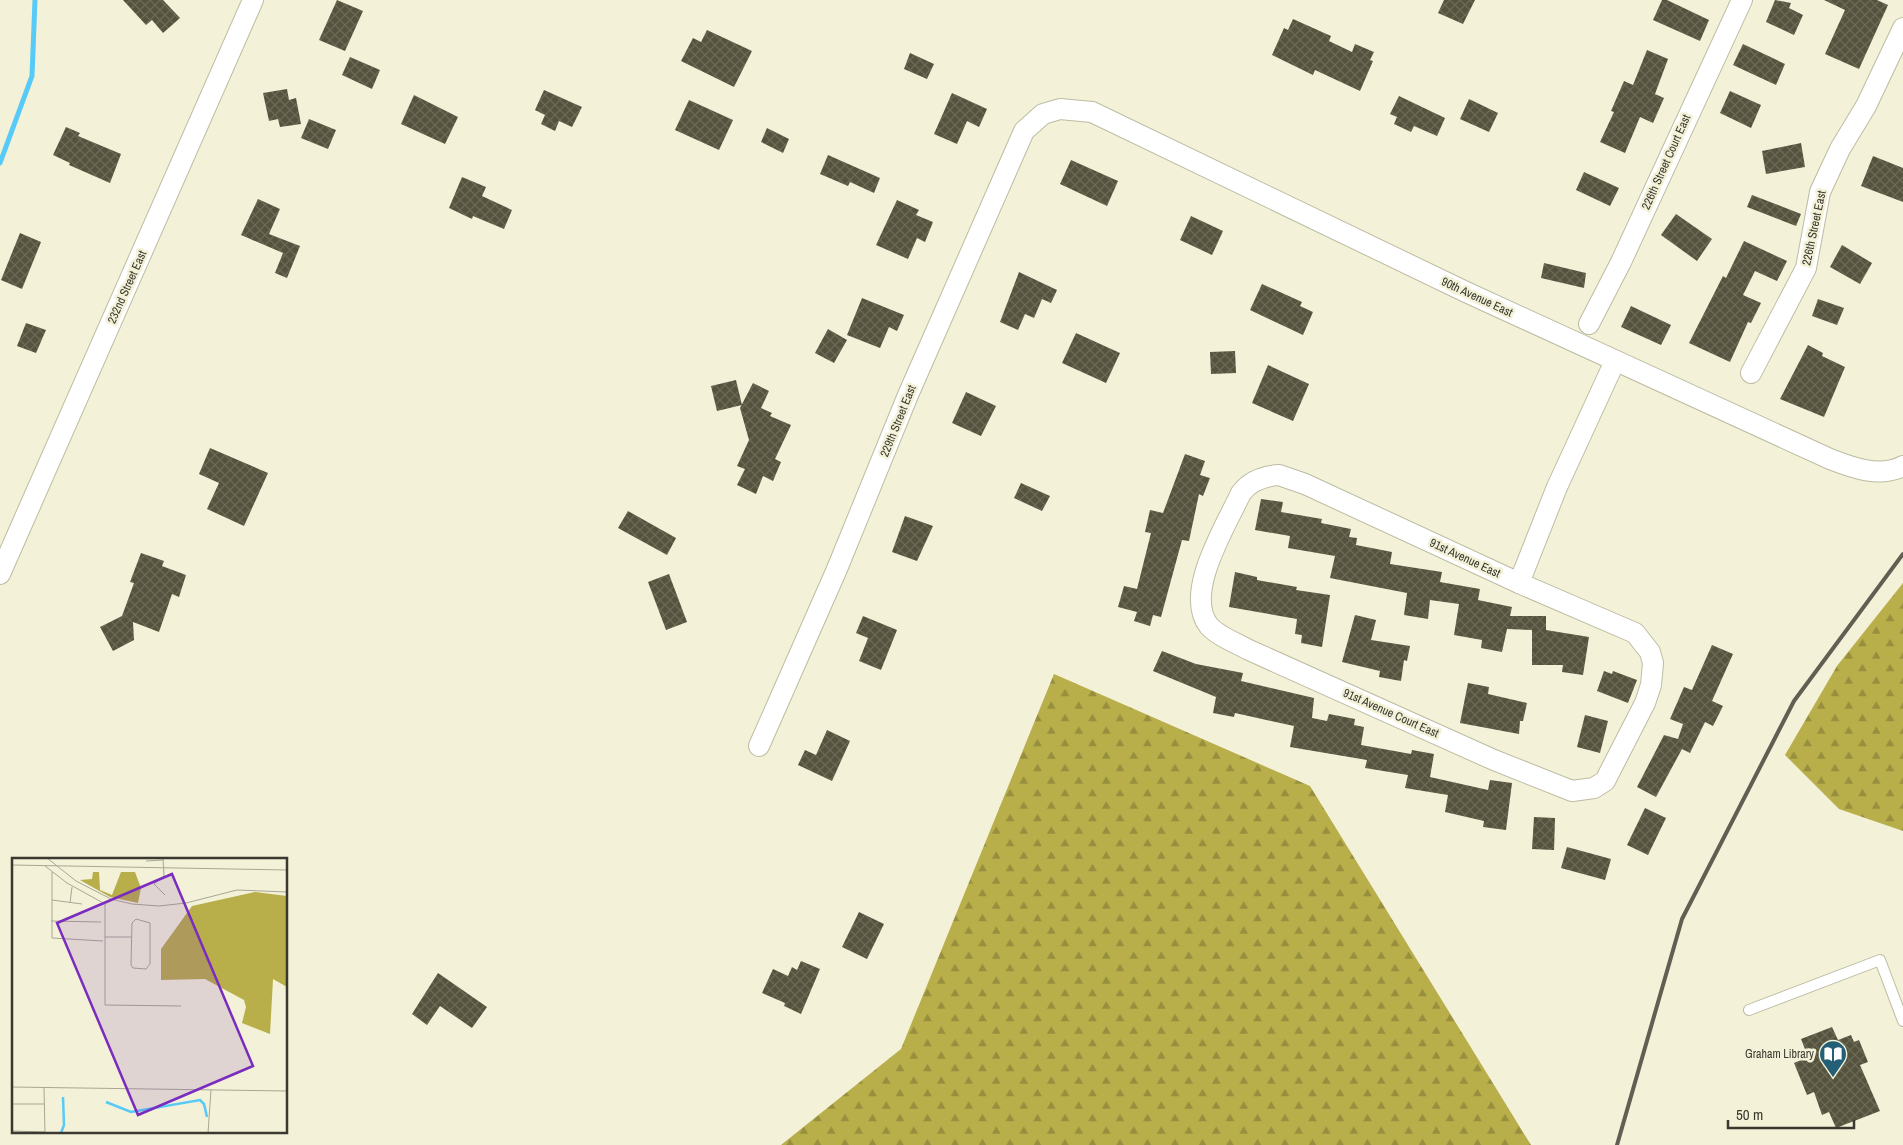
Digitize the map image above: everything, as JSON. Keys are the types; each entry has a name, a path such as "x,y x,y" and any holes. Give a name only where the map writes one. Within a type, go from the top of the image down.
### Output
{"street":[{"name":"232nd Street East","path":"0,574 253,0"},
{"name":"226th Street Court East","path":"1589,324 1621,262 1742,0"},
{"name":"226th Street East","path":"1750,373 1806,268 1820,192 1840,149 1866,106 1903,28"},
{"name":"90th Avenue East","path":"1054,110 1072,108 1092,112 1138,132 1283,205 1615,361 1854,468 1891,471 1903,466"},
{"name":"229th Street East","path":"759,746 838,569 908,395 1024,131 1043,114 1054,110"},
{"path":"1519,583 1557,487 1615,361"},
{"name":"91st Avenue East","path":"1201,610 1200,597 1205,570 1237,502 1248,484 1262,478 1279,475 1305,484 1519,583 1635,633 1650,652 1654,663 1651,685 1645,703 1605,781 1594,788"},
{"name":"91st Avenue Court East","path":"1201,610 1211,628 1249,650 1494,760 1572,791 1594,788"}],"lane":[{"path":"1749,1010 1880,960 1903,1021"}],"green space":[{"path":"1903,583 1903,831 1839,809 1785,755 1837,666"},
{"path":"1054,674 1310,786 1531,1145 781,1145 901,1049"}],"building":[{"path":"123,0 163,0 180,18 163,33 152,20 146,25"},
{"path":"337,0 363,11 345,51 319,40"},
{"path":"1444,0 1475,0 1463,24 1438,13"},
{"path":"1662,0 1667,0 1709,20 1700,41 1653,20"},
{"path":"1775,0 1791,3 1789,8 1803,15 1794,35 1766,22"},
{"path":"1824,0 1877,0 1888,5 1859,69 1825,54 1845,10"},
{"path":"1293,19 1331,36 1329,41 1352,52 1355,44 1374,52 1370,60 1373,61 1360,91 1315,70 1313,75 1272,55 1284,28 1288,30"},
{"path":"707,30 752,51 734,87 681,61 693,38 701,42"},
{"path":"1743,44 1785,64 1776,85 1733,65"},
{"path":"1647,50 1668,59 1655,94 1664,98 1653,123 1640,117 1625,153 1600,142 1614,112 1611,111 1624,81 1633,85"},
{"path":"910,53 934,64 927,79 904,69"},
{"path":"350,57 380,70 372,89 342,75"},
{"path":"287,89 289,100 296,98 301,124 280,127 278,119 269,121 263,93"},
{"path":"544,90 582,107 572,127 559,121 555,131 541,124 545,115 535,110"},
{"path":"1730,91 1761,105 1751,128 1720,113"},
{"path":"952,93 987,109 979,127 967,121 957,144 934,134"},
{"path":"414,95 458,117 445,144 401,124"},
{"path":"1399,96 1445,118 1437,136 1414,126 1411,132 1394,124 1397,117 1390,114"},
{"path":"1469,99 1498,113 1489,132 1460,119"},
{"path":"689,100 733,120 719,150 675,130"},
{"path":"309,119 336,130 328,149 301,138"},
{"path":"66,127 80,133 78,136 121,154 110,183 69,165 70,163 53,155"},
{"path":"767,128 789,139 783,153 761,142"},
{"path":"1801,143 1805,167 1766,174 1762,151"},
{"path":"828,155 880,178 874,193 850,182 848,186 820,174"},
{"path":"1873,156 1903,168 1903,202 1861,186"},
{"path":"1071,160 1118,181 1107,206 1060,184"},
{"path":"1584,172 1619,188 1610,206 1576,190"},
{"path":"462,177 486,187 482,196 512,210 504,229 473,216 472,219 449,208"},
{"path":"1752,195 1801,214 1796,226 1747,207"},
{"path":"258,199 280,209 269,234 300,246 287,278 275,273 283,253 241,235"},
{"path":"897,200 919,210 916,215 933,222 925,242 917,238 908,259 876,245"},
{"path":"1676,214 1712,239 1697,261 1661,235"},
{"path":"1191,216 1223,231 1212,255 1180,240"},
{"path":"20,233 41,242 22,289 1,280"},
{"path":"1744,241 1787,261 1777,281 1755,271 1743,295 1761,303 1751,323 1748,322 1730,362 1689,343 1723,276 1726,278"},
{"path":"1842,245 1872,263 1860,284 1830,267"},
{"path":"1544,263 1586,273 1584,288 1541,278"},
{"path":"1019,272 1057,290 1051,303 1042,299 1034,318 1025,314 1018,330 1000,322"},
{"path":"1262,284 1302,302 1300,306 1313,312 1303,335 1250,310"},
{"path":"862,298 904,315 897,331 889,327 880,348 847,335"},
{"path":"1818,299 1844,308 1837,325 1812,316"},
{"path":"1631,306 1671,325 1661,345 1621,327"},
{"path":"26,323 46,330 36,353 17,346"},
{"path":"828,329 847,340 834,363 815,353"},
{"path":"1076,333 1120,353 1106,383 1062,363"},
{"path":"1808,345 1823,353 1822,356 1845,367 1824,417 1780,399"},
{"path":"1235,351 1236,373 1211,374 1210,352"},
{"path":"1268,365 1309,384 1293,421 1252,403"},
{"path":"736,380 742,405 717,411 711,386"},
{"path":"753,383 769,391 761,408 772,413 770,416 791,425 775,459 781,462 773,481 763,476 756,494 737,485 745,469 737,466 749,440 740,408"},
{"path":"966,392 996,406 981,436 952,423"},
{"path":"210,448 268,473 244,526 207,509 219,483 199,474"},
{"path":"1185,454 1205,461 1200,475 1210,478 1203,496 1199,494 1189,541 1182,540 1161,617 1153,615 1150,626 1134,621 1137,612 1118,607 1124,586 1137,589 1151,533 1145,532 1150,510 1163,513"},
{"path":"1021,483 1050,496 1042,511 1014,498"},
{"path":"1261,499 1283,502 1281,512 1322,519 1321,523 1351,529 1349,537 1357,538 1356,545 1392,552 1390,564 1442,572 1440,582 1480,589 1478,600 1512,607 1510,616 1546,616 1546,630 1589,637 1583,675 1562,672 1563,665 1532,665 1532,630 1507,629 1502,652 1481,648 1482,640 1454,635 1459,604 1430,600 1428,619 1404,615 1407,593 1330,578 1335,556 1288,548 1290,536 1255,530"},
{"path":"628,511 676,538 667,555 618,528"},
{"path":"905,516 933,526 917,561 892,552"},
{"path":"141,553 164,561 162,566 186,575 179,597 172,594 159,632 133,622 134,640 113,651 100,627 122,616 134,583 130,582"},
{"path":"1235,572 1257,577 1257,580 1297,587 1296,590 1330,595 1322,647 1301,643 1302,635 1295,634 1297,619 1229,607"},
{"path":"669,574 687,622 666,630 648,582"},
{"path":"1355,615 1376,620 1371,640 1410,646 1407,661 1404,660 1401,681 1379,677 1380,671 1342,662"},
{"path":"863,616 897,630 881,670 859,661 868,638 856,633"},
{"path":"1712,645 1733,654 1712,701 1723,706 1713,726 1705,722 1690,753 1682,749 1656,797 1637,787 1664,735 1678,739 1683,724 1670,719 1684,687 1692,690"},
{"path":"1162,651 1196,664 1243,673 1241,681 1314,698 1312,718 1327,721 1329,714 1355,719 1354,725 1364,727 1361,745 1411,754 1412,750 1434,754 1430,777 1488,790 1490,780 1512,783 1506,830 1483,827 1484,821 1445,812 1448,795 1405,788 1408,775 1365,768 1367,760 1290,747 1294,726 1235,713 1234,717 1213,713 1216,697 1153,671"},
{"path":"1604,671 1612,674 1613,671 1637,680 1628,703 1597,691"},
{"path":"1468,683 1489,687 1488,694 1527,703 1523,721 1520,721 1519,734 1460,723"},
{"path":"1585,715 1608,721 1600,753 1577,747"},
{"path":"827,730 850,741 832,781 798,765 805,750 816,755"},
{"path":"1645,808 1666,818 1648,855 1627,845"},
{"path":"1534,817 1555,818 1554,850 1532,849"},
{"path":"1567,847 1611,859 1605,880 1561,868"},
{"path":"859,912 884,924 867,959 842,947"},
{"path":"801,961 820,969 801,1014 784,1006 785,1003 762,993 773,969 788,976 792,967 797,970"},
{"path":"438,973 487,1007 472,1028 440,1006 427,1025 412,1014"},
{"name":"Graham Library","path":"1832,1027 1838,1040 1851,1035 1854,1042 1859,1040 1868,1062 1860,1065 1880,1111 1836,1128 1829,1112 1822,1115 1814,1092 1807,1095 1794,1063 1808,1057 1801,1039"}],"waterway":[{"path":"0,163 32,76 35,0"}],"railway":[{"path":"1617,1145 1682,919 1794,701 1903,554"}],"place":[{"name":"Graham Library","path":"1833,1078"}]}
